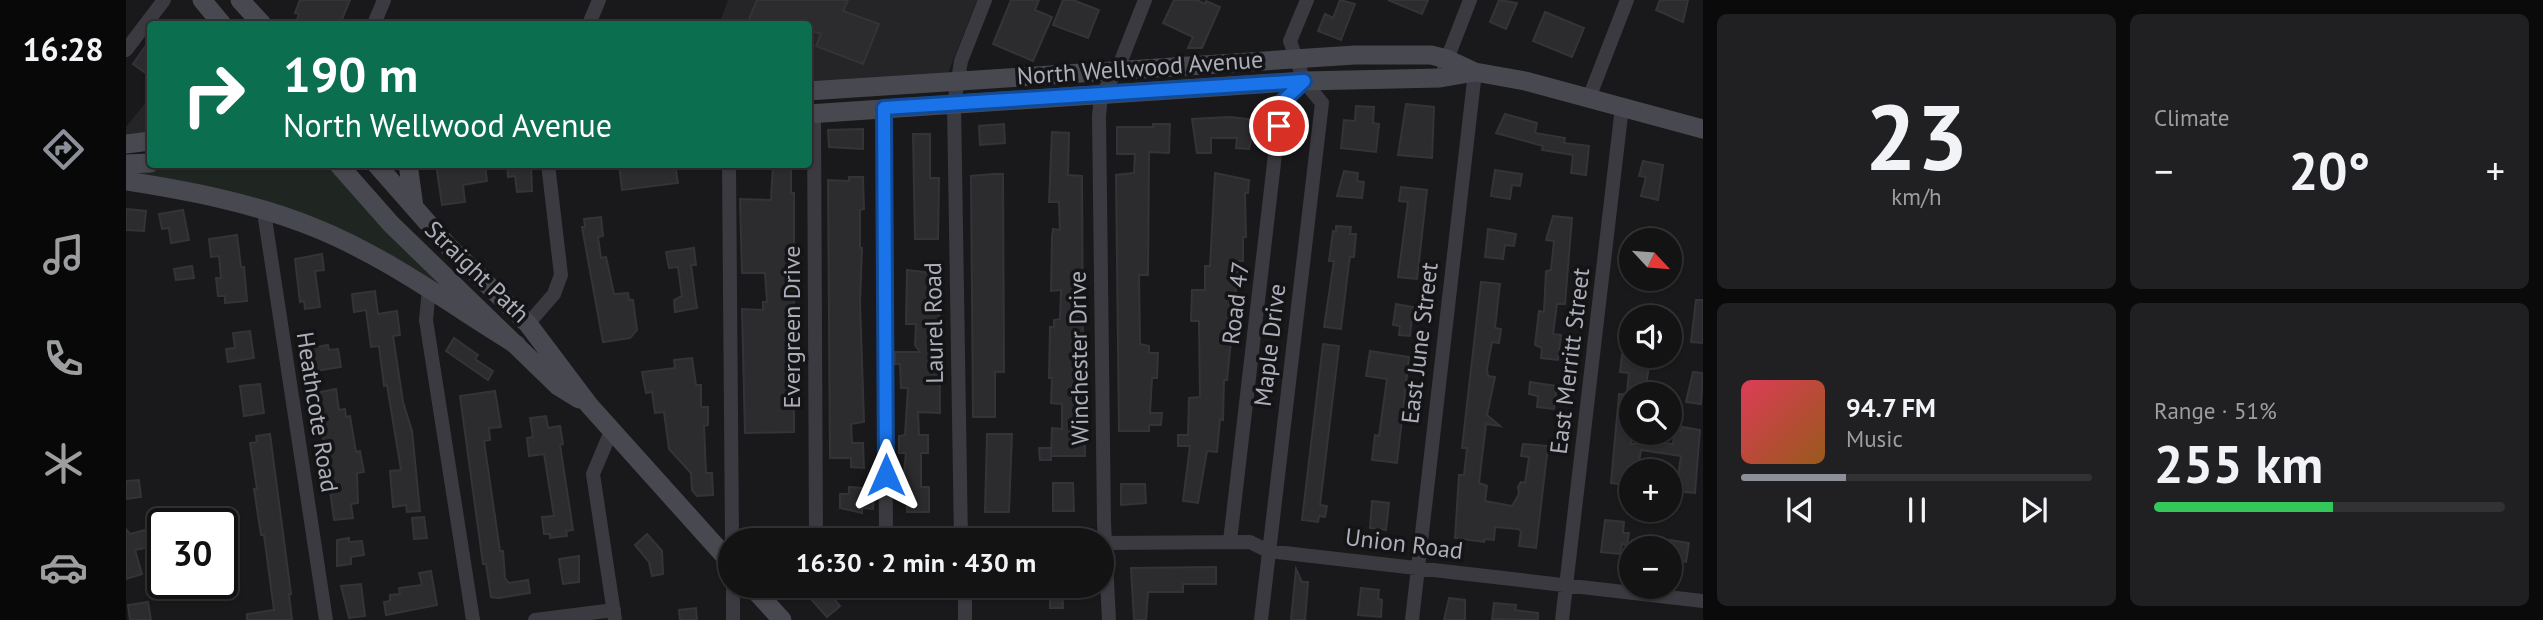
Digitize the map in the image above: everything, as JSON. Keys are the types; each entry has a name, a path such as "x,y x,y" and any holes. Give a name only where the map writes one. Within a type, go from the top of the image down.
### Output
{"main road":[{"path":"202,0 220,21"},
{"path":"240,0 259,21"},
{"name":"North Wellwood Avenue","path":"812,91 1296,59 1401,55 1447,59 1475,72 1589,98 1703,129"},
{"name":"North Wellwood Avenue","path":"812,113 1304,81 1440,78 1475,72"},
{"path":"126,144 147,141"},
{"path":"126,163 147,163"},
{"name":"Straight Path","path":"342,168 391,223 558,386 589,405"},
{"name":"Straight Path","path":"379,168 414,208 528,324 589,405 718,548"},
{"path":"409,168 414,208"},
{"path":"126,181 214,195 312,227 355,246 517,345"},
{"path":"762,598 782,620"}],"street":[{"path":"148,21 164,0"},
{"path":"375,21 384,0"},
{"path":"590,21 599,0"},
{"name":"Laurel Road","path":"961,528 954,104 961,61 985,0"},
{"path":"1101,95 1117,71 1145,0"},
{"path":"1296,59 1290,41 1307,0"},
{"path":"1440,78 1470,0"},
{"path":"1589,98 1627,0"},
{"path":"126,50 147,22"},
{"name":"Maple Drive","path":"1261,620 1322,103 1304,81 1296,59"},
{"name":"East June Street","path":"1412,620 1475,72"},
{"name":"Road 47","path":"1230,541 1281,103 1304,81"},
{"name":"Winchester Drive","path":"1101,95 1104,528"},
{"name":"East Merritt Street","path":"1562,620 1622,107"},
{"path":"884,108 886,528"},
{"path":"528,324 554,294 561,275 548,168"},
{"path":"729,168 732,528"},
{"name":"Evergreen Drive","path":"812,168 817,528"},
{"name":"Heathcote Road","path":"264,212 326,620"},
{"path":"429,289 426,320 472,620"},
{"path":"535,620 614,615 593,474 612,429"},
{"name":"Union Road","path":"1114,543 1250,542 1269,551 1703,601"},
{"path":"733,598 733,620"},
{"path":"965,598 965,620"},
{"name":"Winchester Drive","path":"1108,598 1109,620"}],"shaded area":[{"path":"728,0 977,0 947,76 812,85 812,21 720,21"},
{"path":"147,101 147,136 126,139 126,127"},
{"path":"166,168 333,168 478,314 364,244 126,171"}],"building":[{"path":"300,0 350,0 341,21 300,21 297,20 299,14 295,13"},
{"path":"757,0 848,0 843,11 879,24 863,64 816,46 821,34 812,31 812,21 748,21"},
{"path":"1011,0 1039,0 1035,10 1052,17 1033,61 993,44"},
{"path":"1063,0 1073,0 1099,10 1088,38 1053,25"},
{"path":"1174,0 1197,0 1205,4 1206,1 1220,7 1202,48 1188,48 1193,37 1163,23"},
{"path":"1340,0 1355,4 1341,40 1318,31 1325,14 1333,18"},
{"path":"1388,0 1428,0 1422,14"},
{"path":"1499,0 1517,3 1506,29 1490,22"},
{"path":"1660,0 1688,0 1683,22 1656,10"},
{"path":"1545,12 1584,28 1572,57 1533,41"},
{"path":"147,44 147,74 133,64"},
{"path":"1406,104 1434,107 1432,158 1398,155"},
{"path":"1356,106 1374,107 1373,123 1379,124 1376,152 1341,148 1344,120 1355,121"},
{"path":"1505,114 1537,123 1535,133 1565,138 1564,143 1589,146 1586,175 1571,173 1573,155 1542,150 1543,146 1496,133"},
{"path":"1230,117 1256,120 1249,149 1236,148 1237,138 1211,138 1211,153 1197,153 1192,119"},
{"path":"1004,124 1005,143 980,145 979,126"},
{"path":"1153,124 1170,124 1169,153 1149,152 1148,275 1139,275 1140,344 1149,346 1149,353 1158,353 1157,378 1152,378 1150,413 1162,413 1161,425 1149,425 1149,431 1119,431 1116,175 1134,173 1135,154 1117,154 1117,127 1153,127"},
{"path":"863,129 863,149 829,147 828,130"},
{"path":"1052,132 1069,133 1068,175 1082,176 1083,358 1079,358 1078,394 1084,394 1085,456 1051,456 1052,428 1062,429 1062,404 1051,403 1052,378 1049,378 1050,327 1054,327 1054,320 1060,319 1061,290 1051,291 1053,229 1060,230 1059,202 1049,202"},
{"path":"913,134 930,134 930,178 939,178 938,239 915,239"},
{"path":"1643,161 1663,165 1658,200 1641,196 1646,177 1639,176"},
{"path":"437,168 485,168 487,181 463,185 465,202 442,205"},
{"path":"507,168 531,168 532,191 517,192 515,176 508,177"},
{"path":"619,168 676,168 678,183 622,190"},
{"path":"773,168 791,168 791,193 794,193 794,432 745,433 742,309 763,310 763,302 767,302 765,273 742,273 740,199 771,200"},
{"path":"1495,170 1522,174 1520,186 1512,185 1510,199 1491,196"},
{"path":"1344,171 1358,173 1357,181 1364,182 1362,198 1337,196"},
{"path":"1215,173 1249,180 1248,193 1245,193 1246,237 1243,237 1243,261 1239,261 1227,380 1224,380 1223,420 1220,419 1217,452 1207,451 1198,503 1183,501 1190,446 1178,446 1178,435 1188,435 1189,398 1200,397 1199,321 1191,321 1192,290 1205,290 1205,266 1210,266"},
{"path":"1003,174 1004,372 995,372 995,417 973,417 971,176"},
{"path":"849,177 863,177 864,209 860,210 860,302 864,422 851,424 852,443 863,443 864,468 851,467 851,458 830,458 828,180 849,181"},
{"path":"1401,187 1427,190 1417,279 1398,277 1408,202 1399,201"},
{"path":"126,209 146,211 144,231 126,230"},
{"path":"183,210 189,240 171,243 169,228 162,229 159,214"},
{"path":"1553,216 1572,218 1565,304 1557,304 1553,334 1561,335 1558,360 1541,358 1542,348 1535,345 1539,311 1544,312 1546,271 1551,270 1554,241 1546,240"},
{"path":"601,217 603,236 598,237 601,258 606,257 614,294 628,293 629,300 633,300 637,330 630,338 603,342 582,227 585,227 584,219"},
{"path":"1336,226 1351,227 1350,234 1356,234 1354,257 1350,257 1349,263 1341,329 1324,327 1334,261 1329,261"},
{"path":"1488,229 1516,234 1514,246 1505,245 1503,259 1485,257"},
{"path":"237,235 241,267 244,267 247,301 225,303 225,296 218,296 216,278 221,278 219,256 211,257 209,239"},
{"path":"694,248 696,265 691,265 697,308 675,312 674,300 682,296 678,267 669,268 666,252"},
{"path":"322,254 324,270 315,271 320,307 305,309 304,301 300,302 295,259"},
{"path":"192,266 194,278 176,280 174,269"},
{"path":"907,270 939,274 940,413 918,412 919,435 928,435 928,453 921,453 921,487 929,487 929,512 907,512 908,491 902,491 906,453 899,453 899,436 905,435 908,388 901,388 900,364 895,364 895,352 920,352 915,345 916,324 906,324"},
{"path":"1481,282 1500,284 1495,328 1501,329 1499,343 1492,342 1487,369 1488,376 1495,377 1487,415 1500,426 1486,424 1479,483 1487,486 1485,501 1512,506 1519,494 1518,487 1521,482 1525,483 1529,457 1521,456 1523,444 1548,446 1536,548 1519,546 1521,531 1518,529 1495,527 1494,540 1485,539 1484,542 1455,538 1459,475 1464,475 1467,448 1462,448"},
{"path":"375,291 378,314 397,311 400,335 393,336 403,402 412,431 420,511 407,512 406,505 393,507 390,471 401,470 387,385 384,386 379,346 371,347 366,310 354,312 352,294"},
{"path":"1696,300 1703,300 1703,343 1691,342"},
{"path":"1396,304 1413,307 1410,336 1399,335 1400,326 1393,325"},
{"path":"250,331 254,358 228,362 226,349 235,348 233,333"},
{"path":"454,338 478,355 475,359 493,371 488,380 446,351"},
{"path":"1323,344 1339,346 1320,505 1327,506 1325,517 1319,516 1318,522 1302,520"},
{"path":"328,345 329,350 338,349 341,367 315,371 311,348"},
{"path":"1370,351 1409,357 1397,463 1372,460 1375,435 1379,436 1387,379 1366,376"},
{"path":"692,358 696,385 701,385 701,407 708,407 708,425 704,426 706,473 712,473 713,495 697,496 692,490 691,473 669,449 664,412 655,413 652,392 646,393 642,372 675,368 674,360"},
{"path":"1620,368 1649,368 1647,382 1628,382 1629,373 1620,372"},
{"path":"1693,372 1703,373 1701,404 1686,402"},
{"path":"1530,382 1557,386 1554,409 1537,407 1538,396 1529,394"},
{"path":"260,384 264,413 244,416 240,386"},
{"path":"336,389 339,410 345,409 346,417 350,416 356,452 360,451 364,472 357,473 358,503 351,504 353,518 334,520 318,400 321,400 320,392"},
{"path":"495,391 501,427 489,428 490,440 484,441 500,551 503,551 505,578 509,583 528,580 530,593 499,598 491,597 486,564 483,564 460,396"},
{"path":"1619,394 1619,445 1682,445 1682,427 1700,430 1695,493 1682,492 1681,456 1641,450 1640,459 1619,459 1619,484 1611,483"},
{"path":"546,416 548,428 560,426 563,444 560,445 573,530 566,531 567,536 550,538 550,534 544,534 542,517 554,516 544,454 529,456 527,438 533,437 530,418"},
{"path":"270,434 292,620 247,620 247,614 274,610 264,535 261,535 254,489 257,489 250,443 257,442 256,436"},
{"path":"987,434 1012,434 1009,512 985,512"},
{"path":"1039,448 1051,448 1051,460 1040,460"},
{"path":"139,480 141,497 126,499 126,481"},
{"path":"1053,483 1073,483 1074,511 1053,511"},
{"path":"1121,484 1145,484 1146,503 1121,505"},
{"path":"849,487 863,488 863,493 874,494 873,509 862,508 862,513 840,508 840,494 849,494"},
{"path":"1372,501 1389,503 1386,530 1370,528"},
{"path":"424,517 427,538 414,539 412,518"},
{"path":"1605,520 1624,522 1623,533 1629,533 1628,536 1619,536 1619,554 1601,552"},
{"path":"126,529 130,534 145,530 147,547 135,550 142,574 126,579"},
{"path":"647,534 662,551 663,574 652,576 649,562 635,545"},
{"path":"349,538 349,542 362,541 364,555 351,557 351,564 337,566 337,540"},
{"path":"1682,542 1689,543 1686,562 1682,562"},
{"path":"579,556 579,582 563,584 559,559"},
{"path":"1216,567 1216,584 1183,584 1183,592 1148,592 1146,620 1134,620 1131,568"},
{"path":"1296,569 1302,582 1308,582 1305,620 1291,620"},
{"path":"431,571 437,605 386,615 384,602 390,601 390,595 400,594 399,588 422,585 419,573"},
{"path":"361,584 365,616 349,618 341,586"},
{"path":"1361,588 1379,590 1378,599 1382,600 1381,617 1358,615"},
{"path":"810,598 834,598 840,606 827,617"},
{"path":"1050,598 1063,598 1063,608 1050,608"},
{"path":"1449,598 1465,600 1465,620 1444,620"},
{"path":"148,602 151,620 130,620 128,605"},
{"path":"1494,603 1516,605 1515,610 1538,613 1538,620 1492,619"},
{"path":"696,608 697,620 680,620 679,610"}],"route":[{"path":"886,475 884,108 1304,81 1281,103 1279,126"}]}
